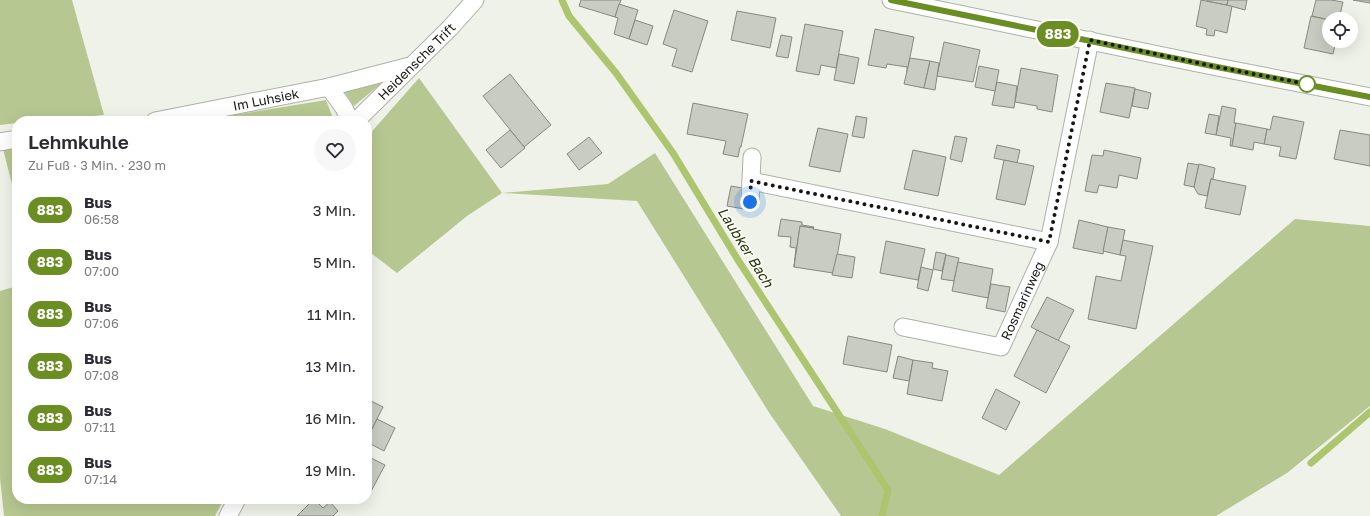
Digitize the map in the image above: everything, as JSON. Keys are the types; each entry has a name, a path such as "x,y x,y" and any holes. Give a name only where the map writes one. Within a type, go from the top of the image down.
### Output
{"street":[{"name":"Heidensche Trift","path":"361,116 450,28 474,0"},
{"path":"891,0 1370,97"},
{"name":"Rosmarinweg","path":"903,327 1001,347 1049,242 1090,40"},
{"name":"Im Luhsiek","path":"182,116 329,87 410,66"},
{"path":"329,87 344,108 348,116"},
{"path":"0,142 12,141"},
{"path":"750,202 752,157"},
{"path":"751,181 1049,242"},
{"path":"228,516 234,504"}],"green space":[{"path":"0,0 72,0 104,115 12,116 12,124 0,125"},
{"path":"389,77 354,106 341,87"},
{"path":"419,78 502,193 467,216 397,273 372,254 372,131"},
{"path":"326,100 332,116 228,116"},
{"path":"12,144 12,184 2,145"},
{"path":"655,153 813,406 885,429 999,475 1295,219 1370,226 1370,406 1287,473 1216,516 841,516 770,414 637,201 502,193 608,184"},
{"path":"12,287 12,504 221,504 215,516 4,516 0,478 0,291"}],"building":[{"path":"581,0 621,0 615,17 579,6"},
{"path":"1201,0 1232,6 1227,33 1215,30 1214,36 1206,35 1207,29 1196,26"},
{"path":"1207,0 1228,0 1227,5"},
{"path":"1228,0 1247,0 1245,10 1227,5"},
{"path":"1316,0 1343,2 1341,12 1322,12 1322,18 1312,16"},
{"path":"1353,0 1370,0 1370,3"},
{"path":"619,4 638,10 629,39 614,34 618,18 615,17"},
{"path":"674,10 708,21 692,72 672,66 677,49 663,44"},
{"path":"737,11 776,18 770,48 731,40"},
{"path":"1311,16 1322,18 1322,48 1334,48 1333,54 1304,48"},
{"path":"635,20 653,26 647,45 629,39"},
{"path":"805,24 843,31 836,68 821,65 819,75 796,71"},
{"path":"875,29 914,37 907,72 907,67 887,64 886,68 868,65"},
{"path":"781,35 792,37 788,58 776,56"},
{"path":"944,42 980,50 973,82 937,76"},
{"path":"839,54 859,58 854,84 834,80"},
{"path":"910,58 930,61 924,88 904,84"},
{"path":"930,61 939,63 935,90 924,88"},
{"path":"979,66 999,70 995,91 975,87"},
{"path":"1021,68 1058,75 1052,112 1037,109 1037,106 1015,102"},
{"path":"510,74 551,125 524,147 483,96"},
{"path":"997,82 1017,86 1014,108 992,105"},
{"path":"1106,83 1135,88 1129,118 1100,112"},
{"path":"1135,89 1151,93 1148,109 1132,106"},
{"path":"693,103 748,114 738,157 723,154 726,141 687,134"},
{"path":"1222,106 1236,109 1234,123 1236,123 1232,146 1230,146 1231,138 1216,135"},
{"path":"1209,114 1219,116 1216,135 1205,133"},
{"path":"856,116 867,118 864,138 852,136"},
{"path":"1273,116 1304,122 1296,159 1279,156 1281,147 1264,144 1267,129 1270,130"},
{"path":"1236,123 1267,129 1264,144 1254,142 1253,150 1232,146"},
{"path":"818,128 848,134 840,172 809,166"},
{"path":"510,130 525,148 501,168 486,150"},
{"path":"1340,130 1370,135 1370,166 1334,159"},
{"path":"955,136 967,138 962,162 950,159"},
{"path":"589,137 602,153 579,170 567,154"},
{"path":"997,145 1020,150 1017,163 994,158"},
{"path":"913,150 946,157 938,196 904,189"},
{"path":"1104,150 1141,158 1137,179 1119,175 1117,188 1099,185 1097,193 1085,191 1092,155 1103,156"},
{"path":"1004,160 1034,166 1025,205 996,199"},
{"path":"1188,163 1199,165 1194,187 1184,185"},
{"path":"1199,164 1215,168 1207,196 1198,194 1194,187"},
{"path":"1211,179 1246,186 1240,215 1205,208"},
{"path":"731,186 748,189 744,209 727,206"},
{"path":"781,219 802,222 802,225 814,227 813,229 800,226 794,267 796,248 790,247 791,237 778,236"},
{"path":"1079,220 1108,227 1103,254 1073,248"},
{"path":"800,226 841,234 833,273 794,267"},
{"path":"1108,227 1125,230 1120,255 1103,251"},
{"path":"1123,240 1153,246 1136,329 1088,319 1096,276 1121,281 1126,256 1120,255"},
{"path":"886,241 925,249 918,280 880,273"},
{"path":"936,252 946,254 942,271 933,269"},
{"path":"837,254 855,257 852,278 832,275"},
{"path":"946,255 959,258 954,281 941,279"},
{"path":"958,262 993,269 988,298 952,291"},
{"path":"921,267 933,270 928,291 917,288"},
{"path":"991,284 1010,287 1005,312 986,308"},
{"path":"1047,297 1074,310 1058,341 1031,327"},
{"path":"1037,330 1070,346 1046,393 1014,376"},
{"path":"848,336 892,345 887,372 843,364"},
{"path":"898,356 913,360 909,381 893,378"},
{"path":"913,360 933,363 932,368 948,371 942,401 907,394"},
{"path":"996,389 1020,402 1006,430 982,418"},
{"path":"372,402 383,407 372,429"},
{"path":"377,419 395,428 384,451 372,445 372,429"},
{"path":"372,458 385,465 372,489"},
{"path":"309,504 319,504 323,508 328,504 332,504 338,511 333,516 297,516"}],"waterway":[{"name":"Laubker Bach","path":"562,0 569,16 616,73 673,153 738,260 888,490 882,516"},
{"path":"1311,463 1370,412"}],"bus line":[{"name":"883","path":"891,0 1370,97"}],"route":[{"path":"750,202 751,181 1049,242 1090,40 1212,66 1307,84"}]}
